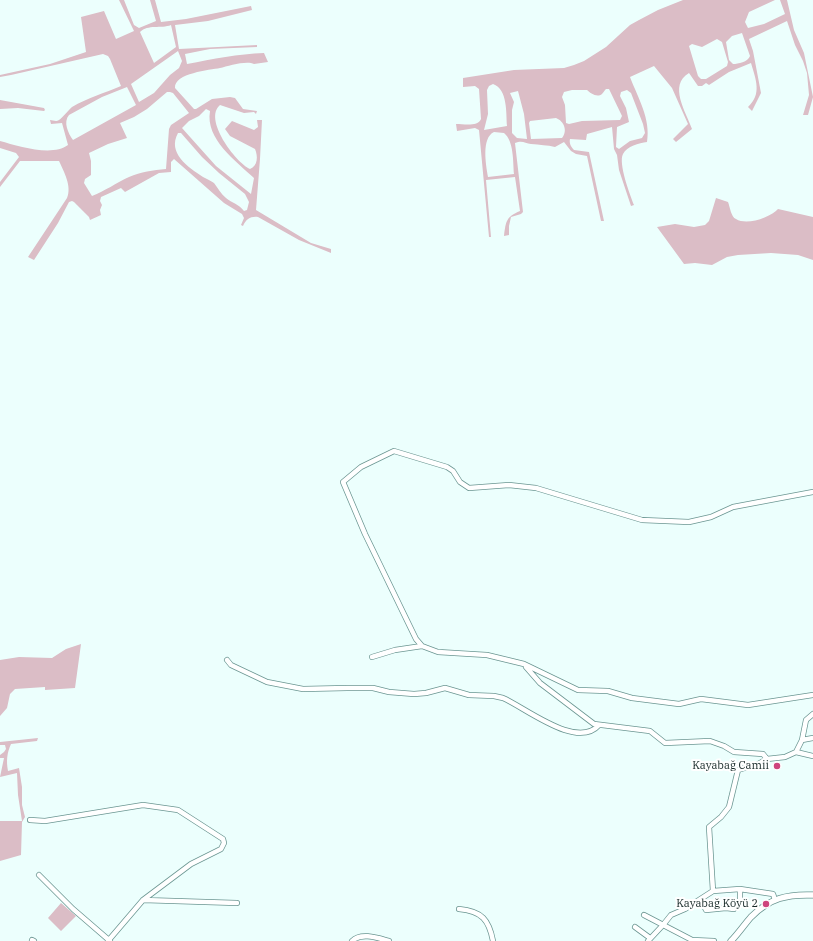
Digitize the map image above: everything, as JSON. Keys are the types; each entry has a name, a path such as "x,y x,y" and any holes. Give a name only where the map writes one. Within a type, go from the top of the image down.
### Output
{"street":[{"path":"813,492 733,507 711,517 689,522 642,520 536,488 509,485 469,488 460,482 453,471 447,467 394,451 361,467 343,482 365,534 416,639 422,646 438,652 487,655 524,664 578,690 608,691 632,698 679,704 702,699 748,705 813,695"},
{"path":"372,657 395,650 422,646"},
{"path":"227,660 231,665 267,682 307,690 373,688 389,692 414,694 448,688 469,695 494,696 503,698 555,727 566,731 589,732 594,730 599,725"},
{"path":"524,664 540,682 594,724 650,731 665,743 710,741 724,746 734,752 761,754 767,759"},
{"path":"796,752 802,740 806,720 813,714"},
{"path":"802,740 813,738"},
{"path":"713,891 709,826 729,807 738,770 758,764 767,759 785,757 796,752 813,756"},
{"path":"30,820 44,821 143,805 178,810 223,839 224,843 221,849 190,864 143,900 109,941 38,875"},
{"path":"701,900 706,910 726,908 734,909 740,900 740,889"},
{"path":"635,927 649,940 671,915 701,900 713,891 740,889 773,894 775,900"},
{"path":"730,941 766,904 780,897 795,894 813,895"},
{"path":"143,900 237,903"},
{"path":"460,909 469,910 484,918 489,925 493,941"},
{"path":"644,915 692,940 714,941"},
{"path":"352,941 361,937 377,938 389,941"}],"shaded area":[{"path":"119,0 124,0 134,25 139,28 156,21 150,0 155,0 161,22 186,19 251,6 252,10 208,21 175,25 179,49 257,45 257,47 210,49 185,54 187,64 264,53 268,62 254,64 242,63 193,73 180,79 176,83 175,88 194,109 212,99 230,97 235,98 243,109 257,111 256,114 254,112 244,113 220,105 216,111 215,120 218,130 229,149 244,165 250,169 255,166 257,160 255,149 230,136 225,129 232,121 254,130 258,127 257,120 262,120 256,210 311,243 331,249 331,253 299,240 258,217 253,217 247,220 243,226 241,225 244,218 242,214 224,203 174,159 171,162 171,172 159,173 125,192 121,188 101,197 101,215 90,220 89,217 74,202 69,202 58,223 34,260 28,257 67,198 69,189 68,184 59,161 20,161 0,187 0,182 19,157 16,153 0,148 0,141 44,150 53,150 68,145 62,123 51,124 50,120 58,121 72,107 121,86 110,59 108,56 103,54 11,75 0,77 0,75 50,64 86,52 81,17 104,11 116,39 134,31","holes":["171,25 176,47 154,63 140,32 151,27","178,51 182,61 179,68 170,75 154,93 139,102 131,84","127,87 136,105 73,140 66,124 69,115 102,97","167,92 170,92 173,93 189,113 171,125 169,129 166,169 134,175 92,196 84,183 85,179 91,175 91,161 89,153 108,144 127,138 120,123 147,109","206,109 210,111 212,131 217,140 223,149 254,178 251,194 216,166 182,128 189,121 199,116","178,133 181,133 202,157 245,194 249,202 247,210 244,211 226,198 214,183 191,169 181,159 175,147 175,140"]},
{"path":"683,0 775,0 749,12 745,22 748,28 764,24 785,14 780,0 787,0 794,30 804,53 813,97 808,115 803,115 809,95 807,73 787,21 749,39 753,51 761,93 752,111 748,107 755,97 757,86 751,63 729,72 709,85 706,83 702,86 698,86 689,73 683,78 680,84 680,99 692,129 676,142 673,139 688,124 672,88 654,66 630,77 643,109 648,133 647,142 630,147 625,151 622,158 625,179 634,205 631,206 619,170 617,155 614,149 612,127 587,134 586,140 570,139 570,145 574,150 589,152 604,221 601,221 587,156 576,154 571,151 564,142 555,147 517,142 515,143 523,212 511,217 509,235 504,236 505,227 509,218 520,211 515,177 486,180 491,237 489,237 479,130 475,128 457,131 456,124 474,124 479,122 481,119 479,89 475,86 463,87 463,78 514,70 564,68 574,65 584,61 606,47 630,25 658,10","holes":["742,33 750,56 749,58 743,62 733,64 729,60 726,42 732,36","717,39 722,42 728,62 727,66 706,79 701,79 698,76 689,46 692,44 702,47","493,84 498,87 504,96 507,126 484,130 488,114 487,90 489,86","606,89 609,89 622,116 620,120 566,123 565,105 562,97 564,92 572,90 587,90 592,94 602,94","627,90 631,93 645,133 642,138 630,141 619,149 616,147 617,127 629,122 626,108 620,96 621,92","518,91 524,114 527,139 517,138 512,133 512,110 514,102 510,93","556,118 563,124 565,132 562,138 531,139 530,121","494,132 504,133 510,141 514,174 488,177 485,152 487,140"]},
{"path":"0,100 44,108 45,110 18,108 0,109"},
{"path":"716,198 728,202 734,218 746,222 765,218 778,209 813,217 813,260 798,255 771,253 727,257 712,265 695,263 684,264 657,227 675,224 694,227 705,225 709,221"},
{"path":"81,644 75,688 45,690 45,687 15,689 10,694 7,708 0,716 0,660 19,657 52,658 66,649"},
{"path":"38,738 37,741 11,744 7,760 8,771 19,768 22,787 22,805 25,817 22,822 21,855 0,861 0,821 22,821 18,795 17,773 0,777 4,758 0,758 0,755 6,749 5,745 0,745 0,742"},
{"path":"61,903 76,916 61,931 48,918"}],"place":[{"name":"Kayabağ Camii","path":"777,766"},
{"name":"Kayabağ Köyü 2","path":"766,904"}]}
